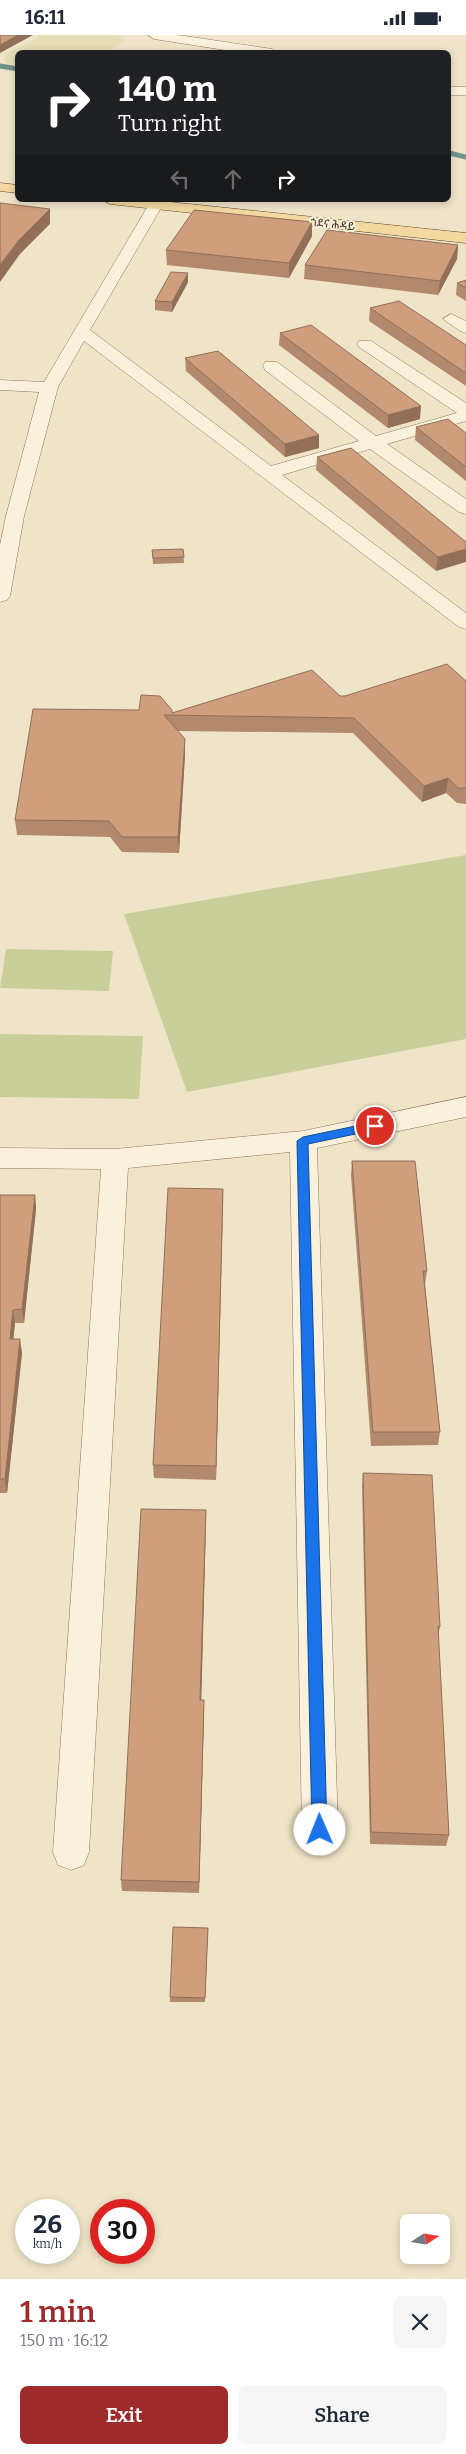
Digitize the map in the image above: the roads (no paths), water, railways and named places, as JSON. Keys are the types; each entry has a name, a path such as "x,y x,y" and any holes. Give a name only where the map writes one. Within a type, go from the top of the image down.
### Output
{"main road":[{"path":"0,187 15,189"},
{"name":"ጎደና ሕዳይ","path":"125,202 466,238"}],"street":[{"path":"154,35 252,50"},
{"path":"451,91 466,91"},
{"path":"0,595 7,516 49,387 155,206"},
{"path":"451,319 466,328"},
{"path":"82,333 132,373 466,623"},
{"path":"365,344 466,411"},
{"path":"271,366 372,442 466,508"},
{"path":"0,385 49,387"},
{"path":"268,473 466,416"},
{"path":"0,1158 115,1159 303,1141 466,1107"},
{"path":"303,1141 320,1830"},
{"path":"71,1851 115,1159"}],"waterway":[{"path":"0,66 15,68"},
{"path":"451,153 466,157"}]}
